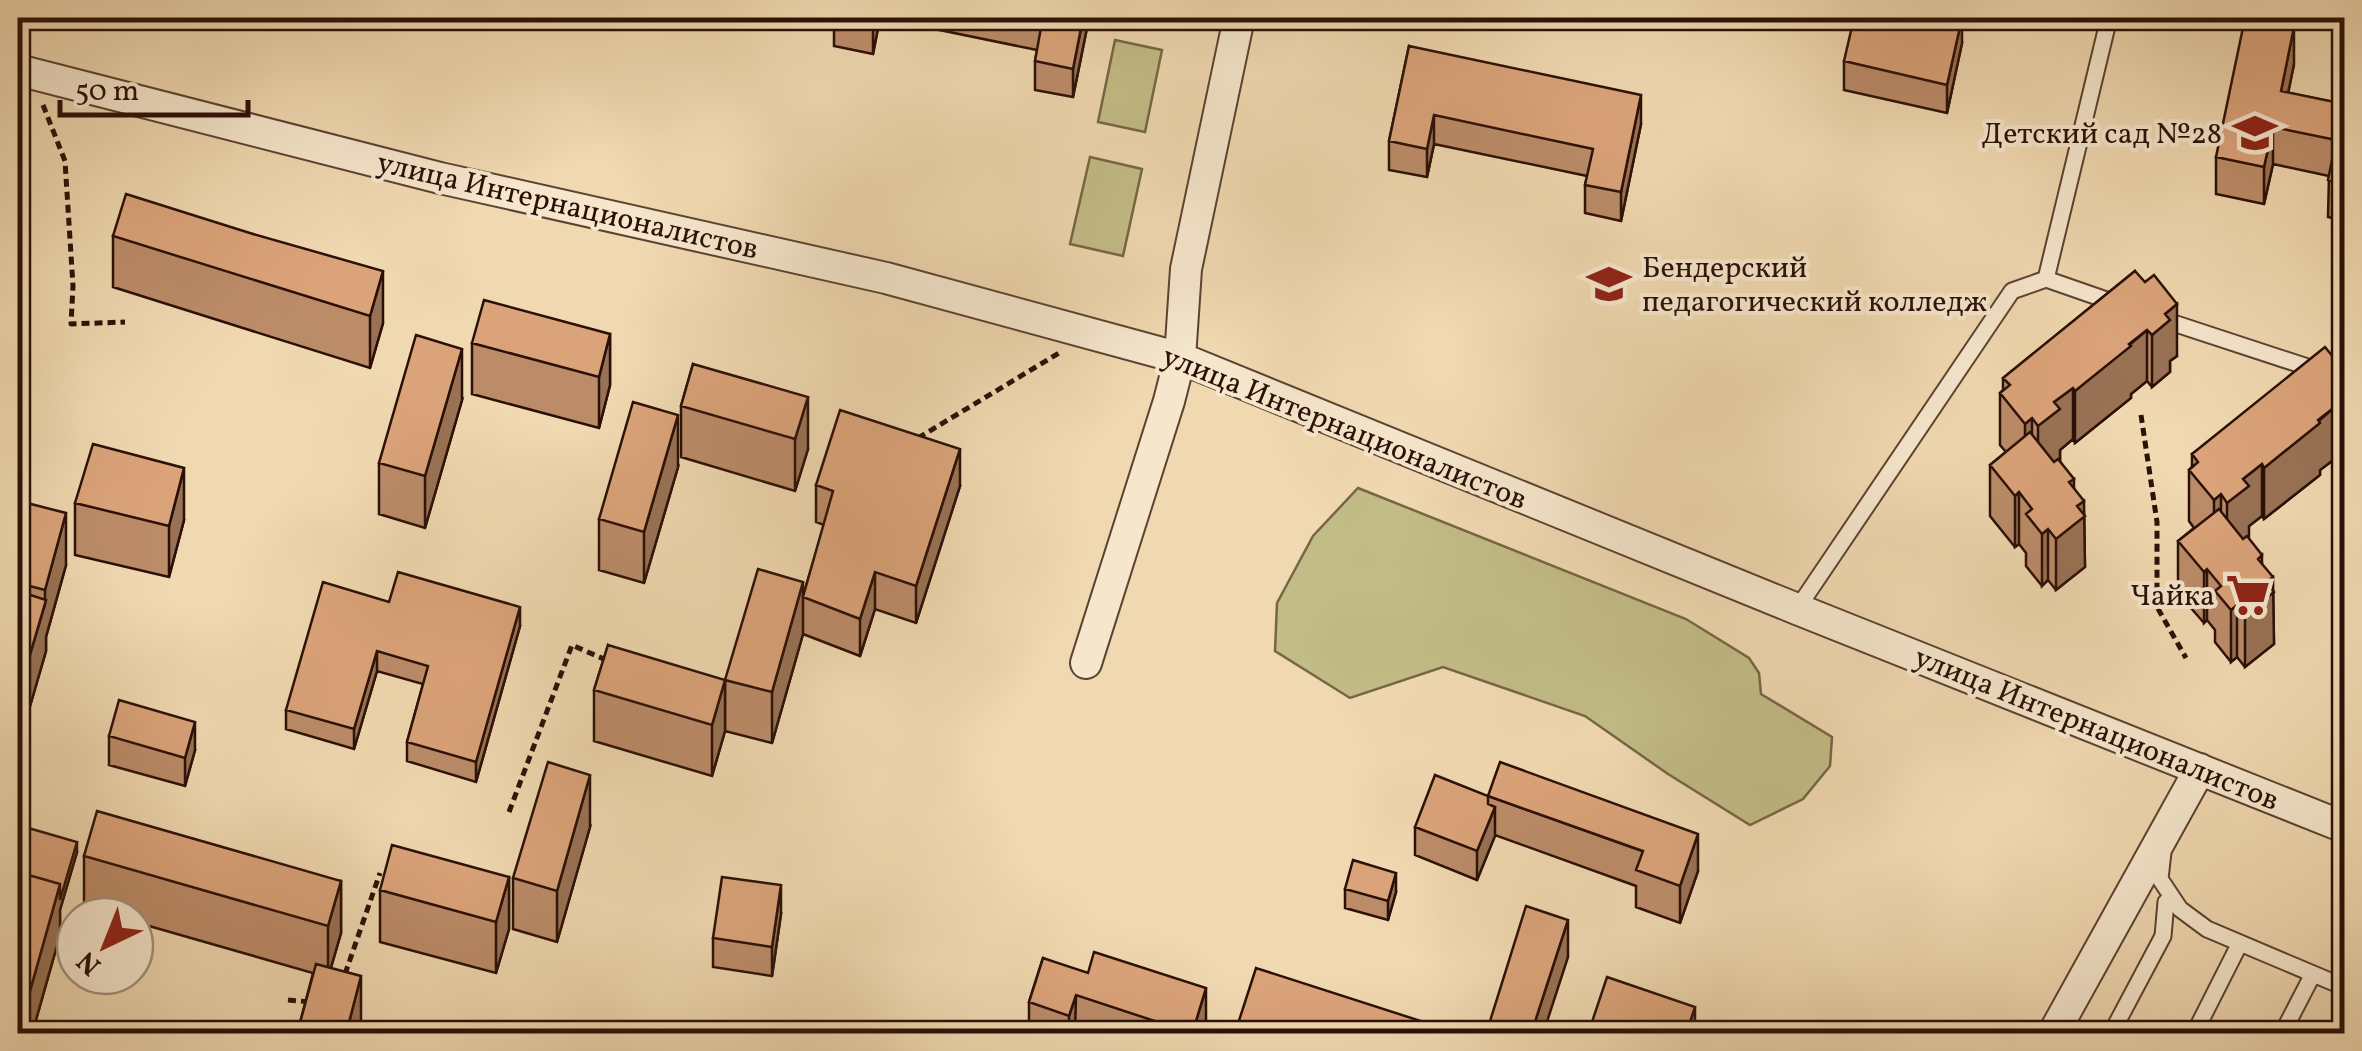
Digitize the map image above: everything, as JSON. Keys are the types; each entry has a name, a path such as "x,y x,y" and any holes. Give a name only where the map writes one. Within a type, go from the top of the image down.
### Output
{"street":[{"path":"1086,662 1180,358 1186,270 1239,18"},
{"name":"улица Интернационалистов","path":"24,72 440,178 886,278 1180,358 2344,826"},
{"path":"2052,1034 2200,769"}],"lane":[{"path":"2046,279 2110,18"},
{"path":"1797,609 2012,290 2046,279 2344,378"},
{"path":"2165,832 2160,879 2180,909 2207,928 2344,987"},
{"path":"2111,1034 2163,936 2166,902 2172,897"},
{"path":"2194,1034 2240,943"},
{"path":"2282,1034 2312,974"}],"path":[{"path":"24,72 65,161 74,286 71,324 124,322"},
{"path":"915,440 1090,334"},
{"path":"2141,415 2157,522 2157,607 2186,658"},
{"path":"508,812 572,645 614,664"},
{"path":"340,989 380,873"},
{"path":"288,1000 320,1002"}],"shaded area":[{"path":"1115,40 1162,50 1145,132 1098,122"},
{"path":"1090,157 1142,169 1123,256 1070,244"},
{"path":"1358,488 1686,619 1749,658 1759,673 1761,694 1832,737 1830,766 1803,799 1750,825 1585,716 1443,667 1350,698 1275,651 1277,603 1313,536"}],"building":[{"path":"834,18 874,18 873,25"},
{"path":"1019,18 1083,18 1073,69 1035,61 1042,22"},
{"path":"1854,18 1962,18 1947,85 1844,61"},
{"path":"2245,18 2294,27 2281,91 2344,104 2344,184 2328,180 2336,140 2273,127 2264,167 2216,157"},
{"path":"1409,46 1641,95 1621,192 1585,185 1593,149 1434,115 1427,149 1389,141"},
{"path":"126,194 383,271 370,316 113,236"},
{"path":"2135,271 2145,282 2154,275 2177,304 2165,314 2170,320 2152,335 2147,330 2075,391 2073,388 2054,402 2060,409 2038,426 2032,418 2025,424 2000,393 2010,385 2003,378"},
{"path":"484,300 610,334 599,377 472,343"},
{"path":"416,335 462,349 425,476 379,463"},
{"path":"2325,347 2334,358 2342,351 2344,354 2344,409 2341,412 2336,406 2264,468 2262,464 2243,479 2249,486 2227,503 2221,494 2214,500 2189,470 2198,462 2192,454"},
{"path":"693,364 808,397 795,439 681,406"},
{"path":"633,402 678,415 644,532 599,519"},
{"path":"840,410 960,449 916,586 875,572 860,619 803,597 833,491 816,485"},
{"path":"2030,432 2074,479 2069,482 2084,501 2077,506 2085,516 2056,539 2048,529 2042,534 2026,514 2032,509 2019,492 2015,496 1990,465"},
{"path":"93,444 184,468 169,526 75,503"},
{"path":"27,503 66,513 45,590 18,583 18,538"},
{"path":"2219,509 2243,539 2247,536 2262,555 2258,559 2273,577 2266,582 2274,592 2245,615 2237,605 2231,610 2215,591 2221,586 2178,541"},
{"path":"758,569 803,582 772,692 725,680"},
{"path":"398,572 520,607 476,762 407,742 428,666 377,651 354,729 286,710 323,582 389,602"},
{"path":"18,591 46,600 19,692 18,692"},
{"path":"2344,617 2344,639 2339,632 2343,629 2337,623"},
{"path":"608,645 725,680 712,725 594,690"},
{"path":"119,700 195,722 185,758 109,736"},
{"path":"548,762 590,775 557,891 513,878"},
{"path":"1500,762 1698,834 1680,886 1636,870 1643,851 1488,796"},
{"path":"1435,775 1488,796 1488,804 1495,807 1477,851 1415,827"},
{"path":"97,811 341,881 328,926 84,856"},
{"path":"18,825 77,842 61,896 60,884 18,872"},
{"path":"392,845 509,877 496,922 380,890"},
{"path":"1353,860 1396,873 1388,901 1345,889"},
{"path":"18,872 60,884 28,998 18,996"},
{"path":"722,877 781,885 772,947 713,938"},
{"path":"1526,906 1568,920 1531,1034 1486,1034"},
{"path":"1094,952 1206,988 1196,1021 1235,1033 1256,968 1461,1034 1194,1034 1076,995 1069,1016 1029,1002 1043,958 1088,973"},
{"path":"316,964 361,976 346,1034 297,1034"},
{"path":"1607,977 1695,1007 1686,1034 1588,1034"}],"place":[{"name":"Детский сад №28","path":"2255,133"},
{"name":"Бендерский педагогический колледж","path":"1609,284"},
{"name":"Чайка","path":"2248,595"}]}
